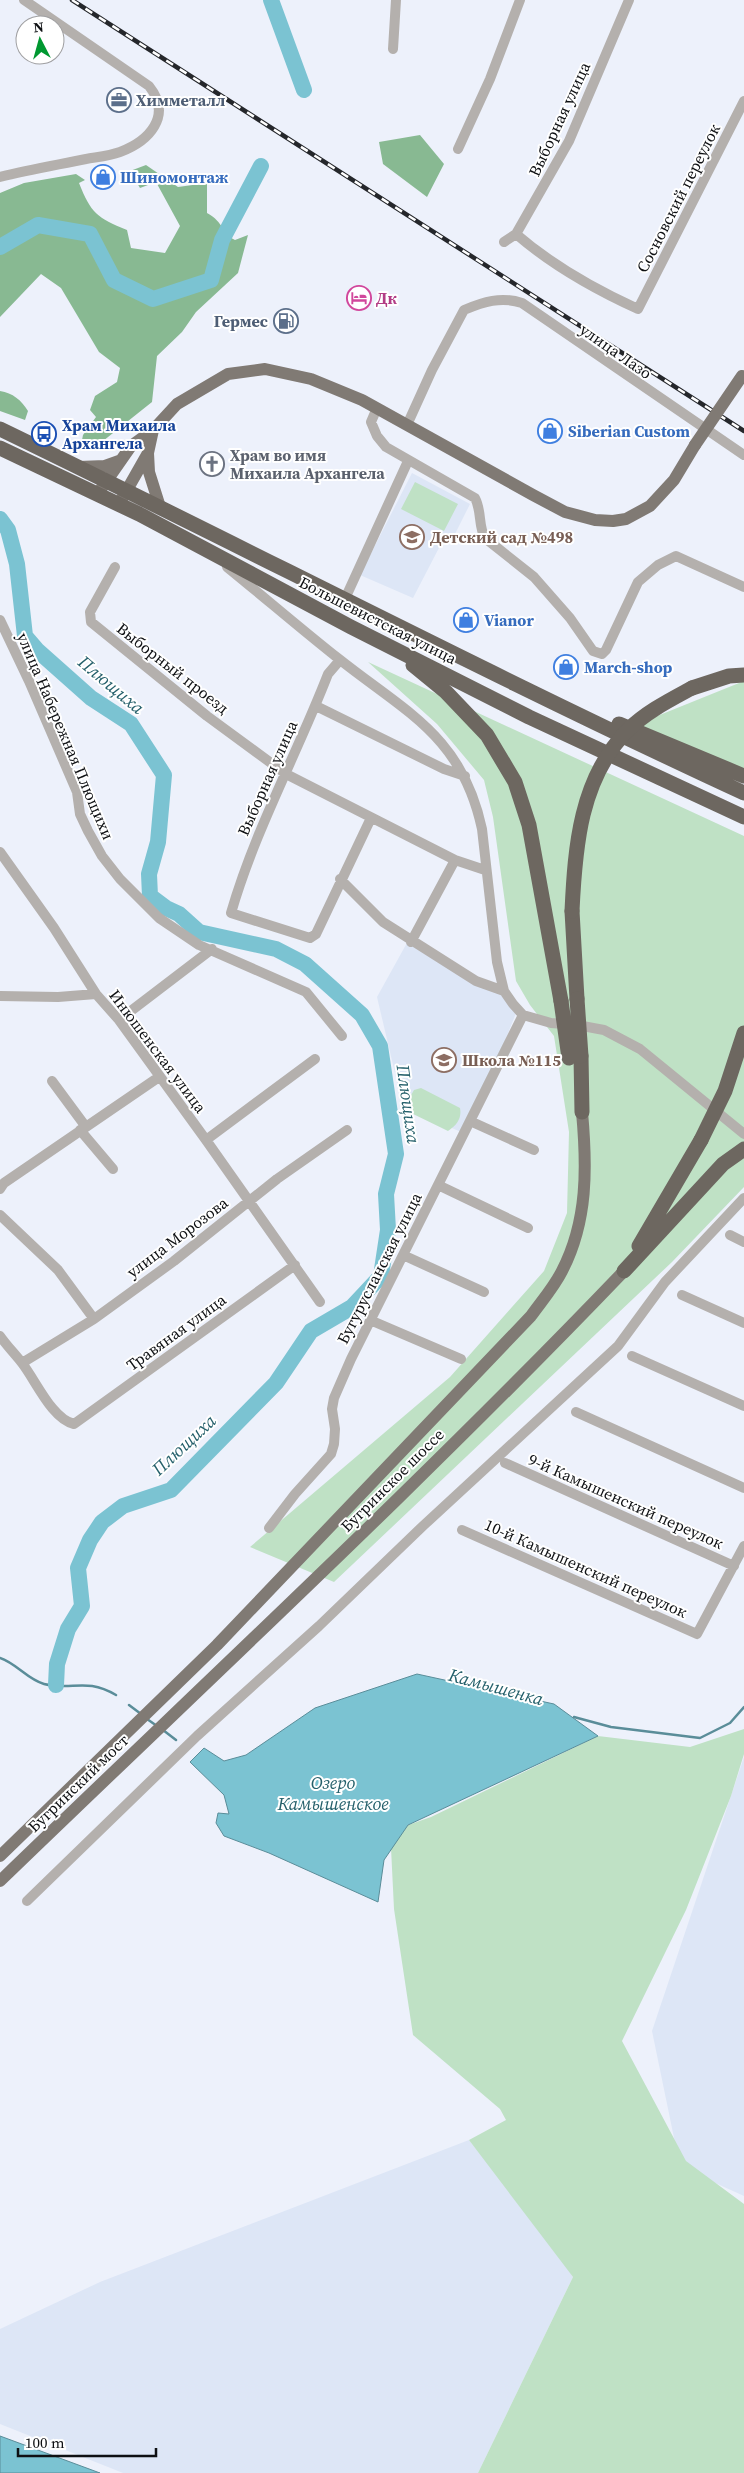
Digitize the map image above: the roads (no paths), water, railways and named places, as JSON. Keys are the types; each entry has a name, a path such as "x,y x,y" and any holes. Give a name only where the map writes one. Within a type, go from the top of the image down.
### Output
{"highway":[{"name":"Большевистская улица","path":"0,429 106,479 344,601 744,793"},
{"name":"Большевистская улица","path":"0,448 119,504 529,717 744,817"},
{"path":"382,642 446,692 487,735 515,782 529,824 561,1001 575,1057 582,1112"},
{"path":"481,668 744,776"},
{"path":"575,1057 577,999 572,911 574,854 584,807 604,761 628,729 657,708 692,688 729,676 744,675"},
{"path":"624,1271 701,1140 724,1090 744,1033"},
{"path":"624,1271 723,1164 744,1149"}],"main road":[{"path":"98,494 106,479 131,446 153,430 177,404 228,374 265,368 322,383 377,408 566,512 582,518 606,521 632,517 650,506 674,480 743,374"},
{"path":"153,430 148,453 149,472 160,507"},
{"path":"119,504 148,453"},
{"path":"79,467 106,466 119,461"},
{"path":"0,1856 166,1696 531,1316 562,1272 578,1231 586,1184 582,1112"},
{"name":"Бугринское шоссе","path":"179,1709 310,1584 569,1329 624,1271"},
{"name":"Бугринский мост","path":"0,1882 179,1709"}],"street":[{"path":"0,177 118,153 147,137 158,115 155,96 149,86 24,0"},
{"path":"393,49 396,0"},
{"path":"458,149 490,79 520,0"},
{"name":"Выборная улица","path":"504,242 516,234 569,141 629,0"},
{"name":"Сосновский переулок","path":"516,234 543,257 606,294 638,309 744,101"},
{"name":"улица Лазо","path":"407,425 432,370 464,310 482,303 508,299 522,303 744,455"},
{"path":"377,408 371,422 377,436 386,447 475,498 480,507 481,532 485,538 534,577 570,618 593,651 602,654 606,650 638,582 658,565 676,556 744,587"},
{"path":"344,601 408,461"},
{"path":"211,553 340,660 426,725 465,776 480,822 497,962 504,991 523,1015 551,1023 604,1030 640,1049 744,1134"},
{"name":"Выборный проезд","path":"116,568 90,612 90,622 207,716 286,774"},
{"name":"улица Набережная Плющихи","path":"0,620 29,681 76,792 80,814 88,831 102,856 138,900 159,918 199,945 212,949 259,973 306,992 342,1036"},
{"name":"Выборная улица","path":"340,660 328,674 316,706 243,871 231,913 310,938 316,934 340,879"},
{"path":"316,706 444,769 465,776"},
{"path":"286,774 455,860 485,870"},
{"path":"371,818 340,879 383,922 412,942 476,981 504,991"},
{"name":"Инюшенская улица","path":"0,852 54,928 96,994 119,1020 320,1302"},
{"path":"412,942 455,860"},
{"path":"119,1020 212,949"},
{"path":"0,996 58,997 96,994"},
{"name":"Бугурусланская улица","path":"269,1528 295,1494 331,1454 334,1444 332,1409 334,1398 370,1320 523,1015"},
{"path":"206,1140 315,1059"},
{"path":"1,1183 160,1077"},
{"path":"52,1081 113,1169"},
{"path":"470,1121 534,1150"},
{"name":"улица Морозова","path":"22,1363 94,1319 174,1261 249,1201 347,1130"},
{"path":"438,1185 528,1228"},
{"path":"27,1901 197,1736 320,1626 424,1525 618,1346 665,1282 744,1198"},
{"path":"0,1215 58,1270 94,1319"},
{"path":"730,1235 744,1242"},
{"path":"403,1255 484,1292"},
{"name":"Травяная улица","path":"22,1363 37,1386 66,1422 74,1424 295,1265"},
{"path":"682,1295 744,1323"},
{"path":"370,1320 461,1359"},
{"path":"0,1336 22,1363"},
{"path":"632,1356 744,1406"},
{"path":"576,1412 744,1488"},
{"name":"9-й Камышенский переулок","path":"505,1463 734,1566"},
{"name":"10-й Камышенский переулок","path":"462,1530 697,1634 734,1566"},
{"path":"734,1566 744,1546"}],"water":[{"name":"Озеро Камышенское","path":"417,1674 554,1704 598,1736 408,1825 384,1860 378,1902 269,1853 224,1836 216,1823 218,1813 229,1814 224,1795 190,1762 204,1748 224,1761 246,1755 315,1708"},
{"path":"0,2436 100,2473 0,2473"}],"waterway":[{"name":"Плющиха","path":"271,0 304,90"},
{"name":"Плющиха","path":"0,247 38,225 90,234 114,280 153,299 211,280 222,240 261,166"},
{"name":"Плющиха","path":"0,519 8,530 17,564 25,636 37,650 91,698 131,724 164,775 158,842 149,874 150,896 166,908 179,914 199,932 276,949 305,964 362,1015 380,1046 396,1154 386,1194 388,1230 381,1276 352,1307 311,1331 276,1383 171,1490 123,1506 102,1522 90,1540 78,1568 82,1606 68,1629 57,1664 56,1685"},
{"name":"Плющиха","path":"0,1658 44,1684 54,1686 87,1685 116,1695"},
{"path":"129,1705 141,1714"},
{"name":"Камышенка","path":"574,1717 611,1727 700,1738 730,1723 744,1707"},
{"path":"147,1719 157,1726"},
{"path":"163,1730 176,1740"}],"railway":[{"path":"72,0 744,431"}],"place":[{"name":"Химметалл","path":"119,100"},
{"name":"Шиномонтаж","path":"103,177"},
{"name":"Дк","path":"359,298"},
{"name":"Гермес","path":"286,321"},
{"name":"Siberian Custom","path":"550,431"},
{"name":"Храм Михаила Архангела","path":"44,434"},
{"name":"Храм во имя Михаила Архангела","path":"212,464"},
{"name":"Детский сад №498","path":"412,537"},
{"name":"Vianor","path":"466,620"},
{"name":"March-shop","path":"566,667"},
{"name":"Школа №115","path":"444,1060"}]}
